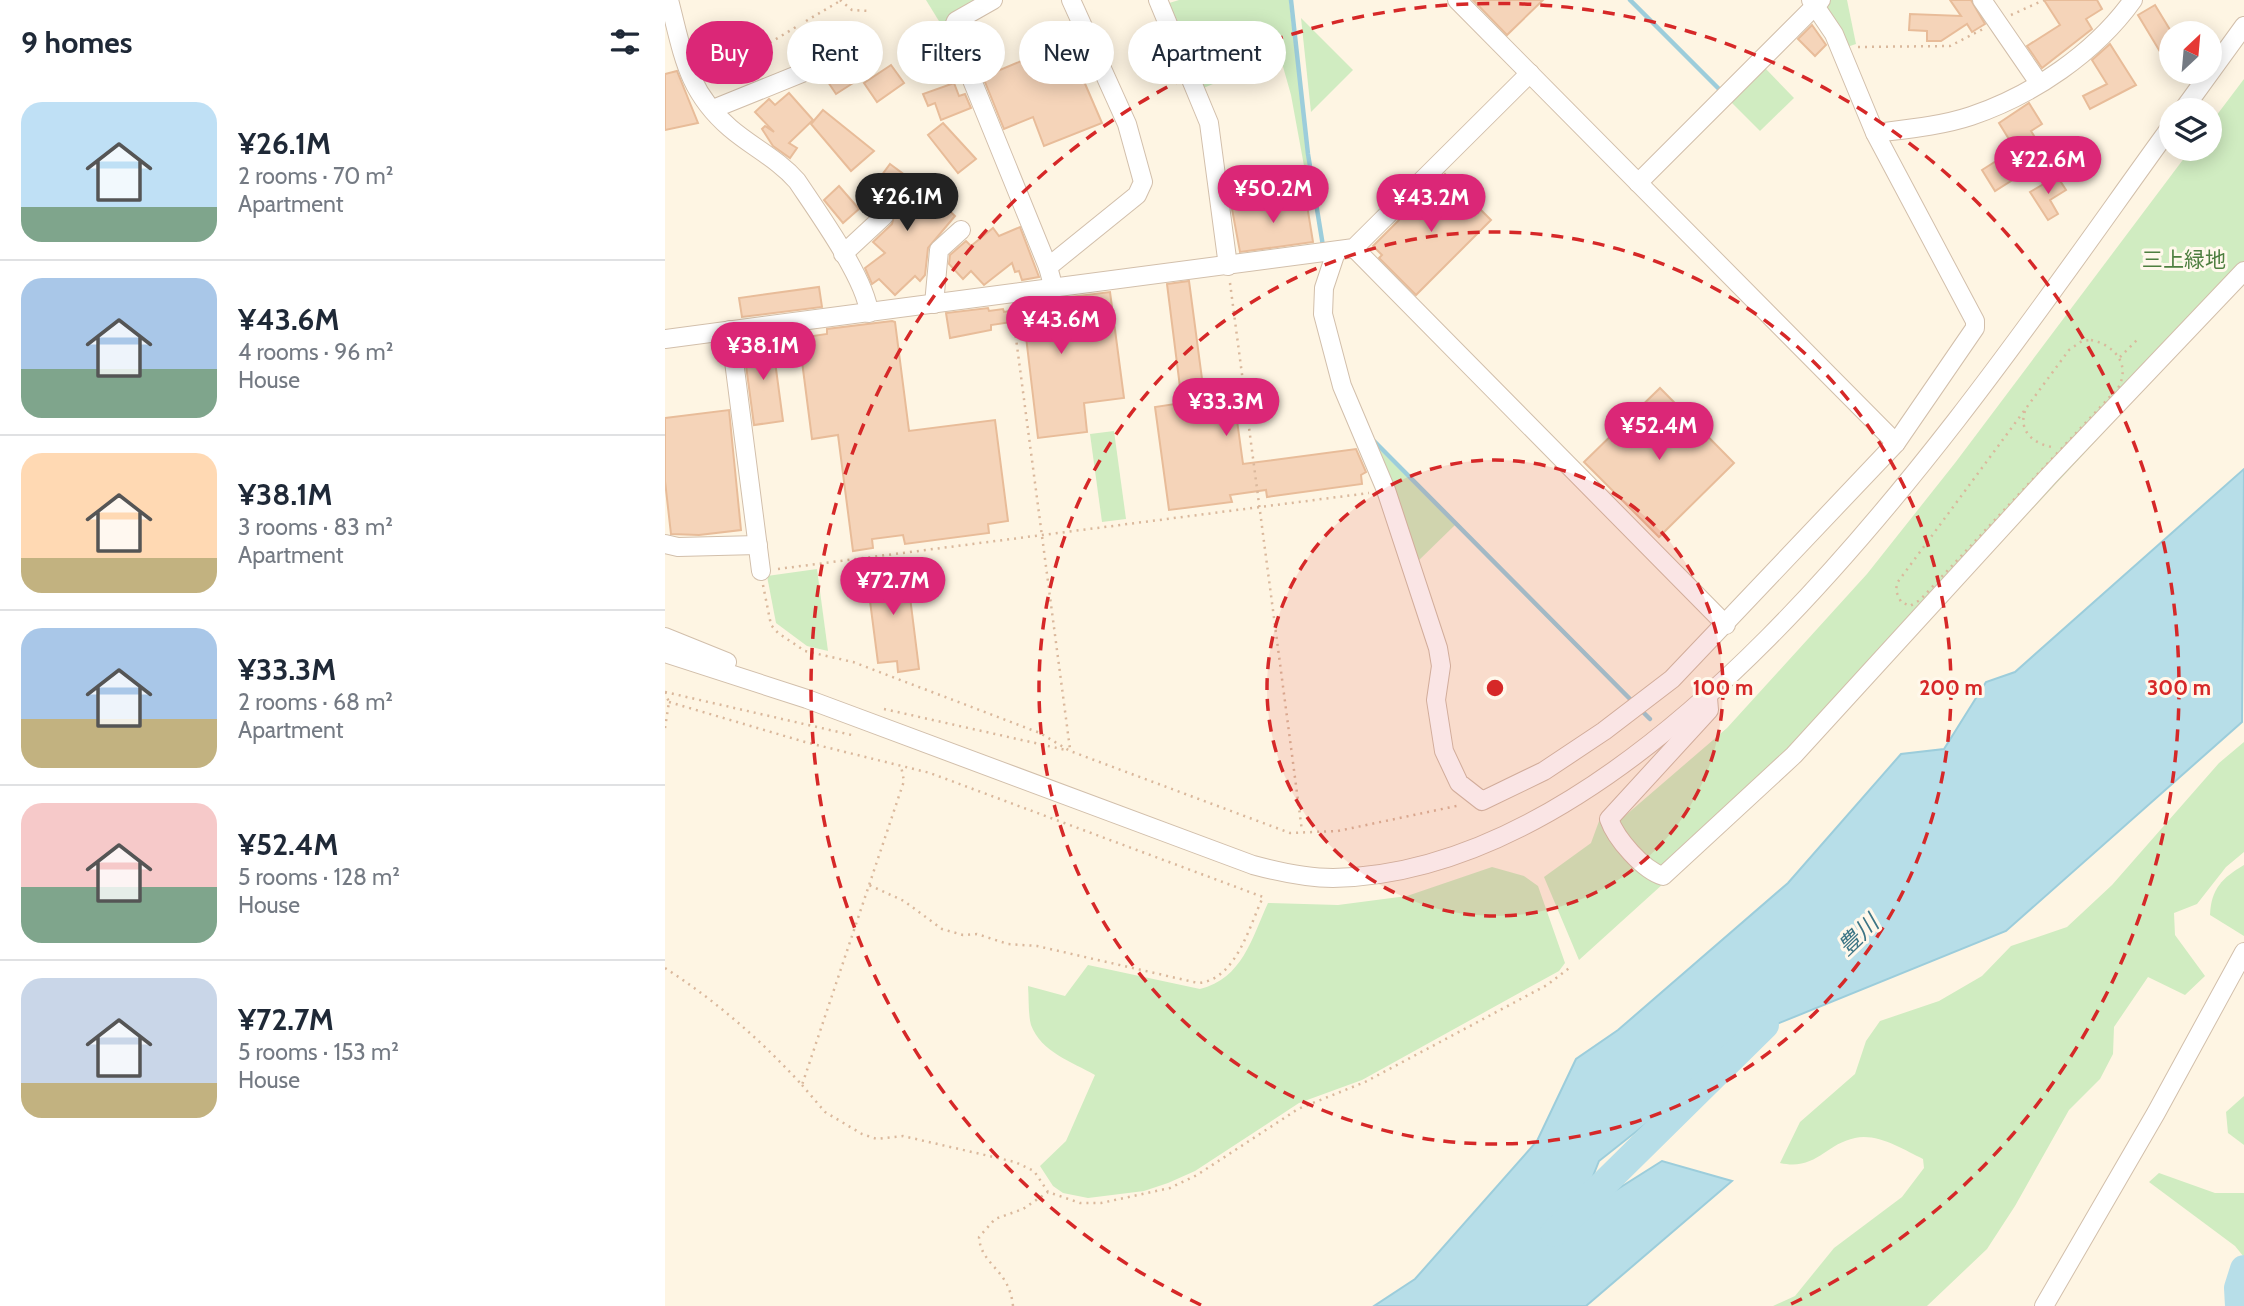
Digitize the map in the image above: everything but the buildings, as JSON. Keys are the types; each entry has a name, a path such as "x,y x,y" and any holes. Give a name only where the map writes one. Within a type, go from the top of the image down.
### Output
{"street":[{"path":"669,0 695,88 729,127 787,169 843,254 868,299 869,313"},
{"path":"993,0 956,21 952,31 1048,267 1054,289"},
{"path":"1048,267 1137,195 1143,182 1128,124 1071,0"},
{"path":"1158,0 1209,123 1228,266"},
{"path":"1457,0 1896,443"},
{"path":"1982,0 2039,83"},
{"path":"1875,133 1928,126 1971,116 2039,83 2081,55 2133,0"},
{"path":"1530,73 1345,250 1324,288 1323,314 1342,386 1386,490 1438,648 1441,666 1436,700 1444,751 1459,783 1482,801 1544,771 1604,731 1672,679 1896,443 1972,334 1975,321 1875,133 1834,34 1815,2 1638,183"},
{"path":"2192,98 2244,26"},
{"path":"713,109 787,79"},
{"path":"665,653 807,699 1253,865 1307,877 1333,878 1444,860 1517,831 1613,771 1708,698 1805,600 1920,464 2159,142"},
{"path":"843,254 884,216"},
{"path":"934,304 939,250 961,230"},
{"path":"665,339 1345,250"},
{"path":"1345,250 1726,625"},
{"path":"1708,698 1709,710 1610,817 1613,831 1652,872 1663,876 1794,755 2049,476 2244,271"},
{"path":"730,331 761,571"},
{"path":"665,544 678,547 758,545"},
{"path":"665,637 732,664 737,668 740,678"},
{"path":"2044,1306 2156,1113 2244,952"}],"path":[{"path":"1842,53 1852,48 1950,46 2044,0"},
{"path":"806,21 840,1 852,10 871,11"},
{"path":"695,88 787,32"},
{"path":"1228,266 1303,831"},
{"path":"1010,294 1070,751"},
{"path":"2120,357 2138,339"},
{"path":"2091,340 2102,342 2120,357 2124,374 2118,388 1920,600 1910,606 1901,602 1896,591 1897,583 2075,344 2091,340"},
{"path":"2026,408 2023,427 2029,436 2046,446 2066,444"},
{"path":"1070,751 1040,733 853,662 805,650 778,633 771,625 761,571 1386,490"},
{"path":"665,692 669,702 665,728"},
{"path":"665,692 862,737"},
{"path":"669,702 930,773 1263,897 1229,969 1217,979 1198,983 1037,946 1007,944 977,934 963,935 942,929 904,901 869,885"},
{"path":"881,708 1070,751 1290,832 1338,831 1482,801"},
{"path":"802,1085 904,781 901,766"},
{"path":"665,968 709,997 769,1049 825,1112 862,1134 877,1139 903,1136 1015,1162 1034,1171 1048,1192 1080,1203 1101,1203 1170,1188 1196,1175 1298,1109 1365,1082 1547,985 1572,966"},
{"path":"1013,1306 1005,1278 980,1250 979,1237 995,1219 1023,1209 1048,1192"}],"green space":[{"path":"926,0 982,0 950,21 939,21"},
{"path":"1179,0 1289,0 1312,193 1309,193 1286,77 1286,21 1173,21 1166,4"},
{"path":"1831,0 1847,0 1856,44 1844,48 1821,8"},
{"path":"1301,18 1353,70 1311,112"},
{"path":"1764,67 1794,98 1760,131 1730,101"},
{"name":"三上緑地","path":"2244,79 2244,282 1790,769 1579,960 1544,877 1591,843 1602,813 1612,808 1619,821 1727,728 1867,574 1955,463 2182,161 2222,161 2222,108"},
{"path":"1199,84 1213,84 1201,89"},
{"path":"1114,431 1126,519 1102,522 1090,434"},
{"path":"1367,437 1455,525 1415,564"},
{"path":"817,569 828,651 807,646 776,623 767,576"},
{"path":"2244,742 2244,852 2226,867 2197,904 2174,913 2175,935 2205,976 2185,995 2148,977 2114,1027 2113,1054 2100,1079 2069,1110 2015,1206 1987,1249 1927,1306 1773,1306 1795,1296 1834,1248 1902,1197 1924,1168 1923,1159 1891,1143 1864,1137 1845,1141 1803,1163 1780,1163 1800,1122 1855,1074 1866,1041 1880,1021 1939,1001 1982,976 2011,946 2067,927 2112,885 2219,763"},
{"path":"2244,865 2244,936 2210,915 2215,891 2219,885"},
{"path":"1492,867 1524,876 1538,886 1565,963 1559,971 1362,1080 1299,1103 1195,1171 1168,1183 1144,1191 1088,1198 1063,1193 1053,1186 1040,1166 1066,1141 1095,1075 1058,1055 1042,1042 1030,1021 1028,986 1065,996 1088,965 1200,989 1214,984 1236,967 1251,943 1268,903 1338,905 1407,896"},
{"path":"2244,1096 2244,1145 2228,1133 2226,1112"},
{"path":"2159,1173 2215,1193 2244,1193 2244,1257 2235,1246 2149,1182"}],"water":[{"path":"2244,469 2242,722 2006,931 1767,1028 1599,1161 1578,1214 1662,1161 1732,1181 1586,1306 1374,1306 1415,1279 1537,1141 1576,1059 1618,1030 1788,883 1901,754 1944,749 1986,682 2015,672"}],"waterway":[{"path":"1291,0 1308,154 1323,246"},
{"path":"1630,0 1721,91"},
{"path":"1372,439 1634,703"},
{"path":"1640,709 1650,719"},
{"name":"豊川","path":"1554,1233 1765,1025"},
{"path":"2239,1306 2238,1288 2244,1269"}]}
